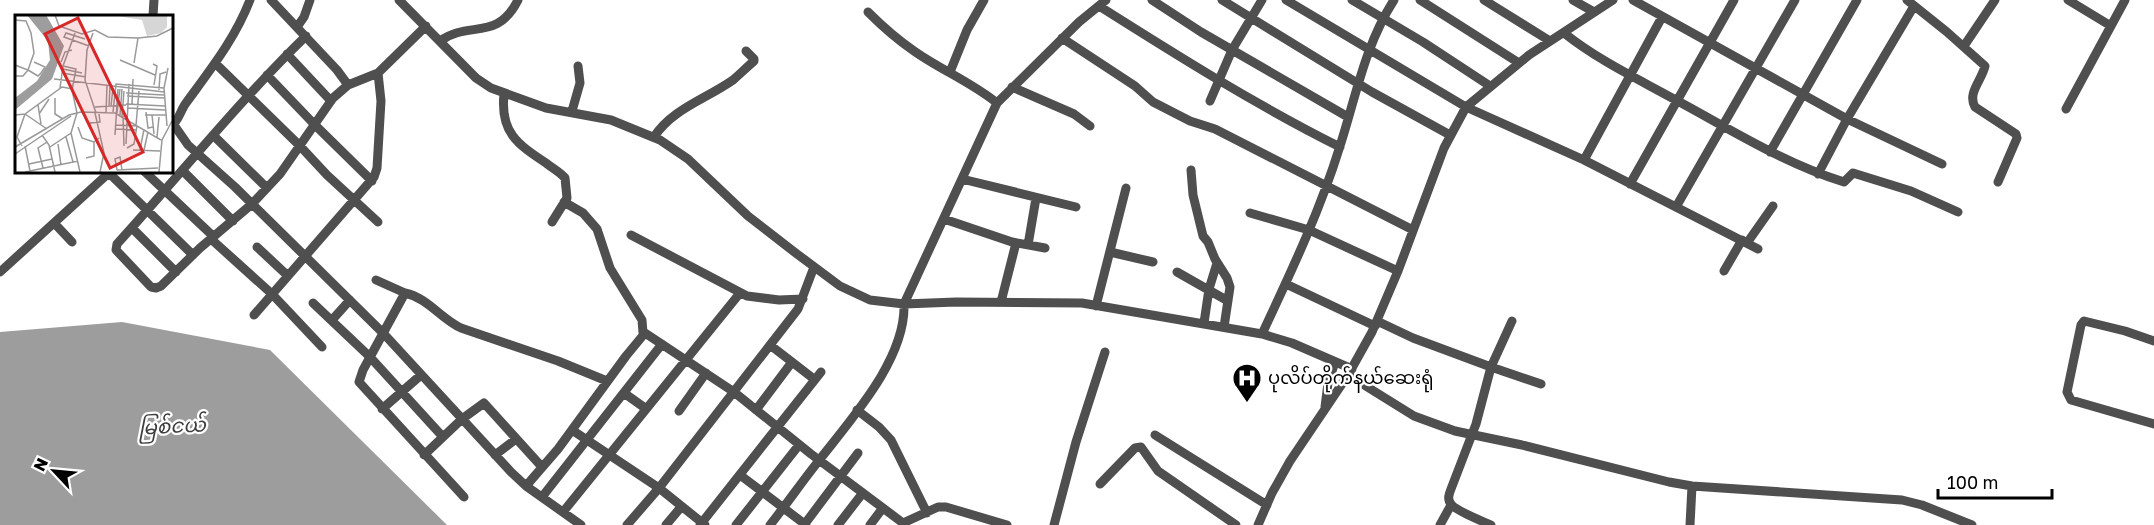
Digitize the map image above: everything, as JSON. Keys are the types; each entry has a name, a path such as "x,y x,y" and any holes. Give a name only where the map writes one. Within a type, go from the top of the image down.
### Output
{"street":[{"path":"153,15 154,0"},
{"path":"250,0 240,23 215,63 183,107 176,112 172,125 188,145 252,204 384,334 526,486 582,525"},
{"path":"271,0 348,85"},
{"path":"297,27 304,17 310,0"},
{"path":"399,0 476,78 491,88 546,108 611,120 654,137 688,159 748,216 814,267 856,295 886,303 904,304 1070,302 1262,334 1292,343 1335,362 1414,416 1471,436 1521,445 1692,486 1902,500 1922,505 1972,525"},
{"path":"440,41 449,34 479,30 501,22 512,13 518,0"},
{"path":"950,72 967,30 984,0"},
{"path":"1152,0 1201,32 1348,117"},
{"path":"1222,0 1358,83 1450,135"},
{"path":"1210,101 1232,50 1262,0"},
{"path":"1286,0 1466,107 1584,160 1758,249"},
{"path":"1352,0 1423,42 1490,86"},
{"path":"1262,334 1309,230 1340,147 1369,50 1394,0"},
{"path":"1420,0 1519,63"},
{"path":"1484,0 1550,41"},
{"path":"1573,0 1594,12"},
{"path":"1258,525 1290,461 1350,372 1376,324 1450,135 1466,107 1519,63 1614,0"},
{"path":"1633,0 1848,119 1942,164"},
{"path":"1630,184 1734,0"},
{"path":"1676,207 1795,0"},
{"path":"1770,152 1857,0"},
{"path":"1964,46 1995,0"},
{"path":"2068,0 2111,26"},
{"path":"2066,109 2125,0"},
{"path":"770,525 857,410 886,365 896,346 904,318 904,304 997,103 1078,22 1103,3 1219,81 1280,117 1340,147"},
{"path":"1818,174 1910,3 1964,46 1985,66 1972,98 1975,107 2016,134 2017,138 1998,182"},
{"path":"868,12 915,52 997,103"},
{"path":"1584,160 1662,17"},
{"path":"306,36 248,94 117,244 116,249 152,287 161,286 252,204 280,174 331,101 348,85 378,73 426,26"},
{"path":"1564,33 1604,61 1677,100 1722,128 1818,174 1844,182 1850,173 1853,173 1911,191 1958,212"},
{"path":"1062,38 1120,75 1161,107 1190,121 1215,129 1413,230"},
{"path":"654,137 661,127 676,114 733,80 754,61 746,51"},
{"path":"287,54 331,101"},
{"path":"215,63 327,175 378,222"},
{"path":"572,111 580,83 578,66"},
{"path":"254,315 372,181 377,168 381,101 378,73"},
{"path":"267,75 372,181"},
{"path":"1012,87 1074,114 1090,126"},
{"path":"504,94 503,106 510,134 523,148 564,176 567,194 552,222"},
{"path":"213,135 267,188"},
{"path":"1191,170 1193,195 1203,236 1212,249 1230,287 1224,327"},
{"path":"183,171 233,221"},
{"path":"0,272 110,172 193,255"},
{"path":"145,172 272,294 322,347"},
{"path":"962,179 1076,207"},
{"path":"1096,306 1126,188"},
{"path":"1028,245 1036,198"},
{"path":"526,486 572,430 644,333 642,320 610,268 597,229 583,213 564,202"},
{"path":"1724,271 1744,241 1773,206"},
{"path":"1250,213 1309,230 1345,249 1398,271"},
{"path":"944,219 1016,243 1045,248"},
{"path":"55,224 72,242"},
{"path":"132,228 176,272"},
{"path":"631,235 740,293 759,299 803,299"},
{"path":"1001,302 1016,243"},
{"path":"257,247 288,276"},
{"path":"1110,252 1154,262"},
{"path":"1204,323 1209,289 1217,263"},
{"path":"627,525 770,345 803,299 814,267"},
{"path":"1177,272 1228,301"},
{"path":"376,279 405,293 418,296 452,324 461,328 558,361 607,381"},
{"path":"1286,284 1376,324 1541,384"},
{"path":"405,293 358,381 464,497"},
{"path":"563,512 740,293"},
{"path":"332,320 350,300"},
{"path":"313,303 403,391 443,437"},
{"path":"1491,525 1451,505 1450,489 1471,436 1491,367 1512,321"},
{"path":"2154,341 2084,321 2067,392 2071,400 2154,424"},
{"path":"644,333 734,392 800,446 903,523 906,524 938,507 946,507 1007,525"},
{"path":"542,497 662,344"},
{"path":"572,430 658,488 703,524 818,376 792,362 770,345"},
{"path":"1054,525 1078,433 1105,352"},
{"path":"756,410 792,362"},
{"path":"1324,410 1328,383 1335,362"},
{"path":"678,411 706,373"},
{"path":"382,409 421,375"},
{"path":"624,393 645,408"},
{"path":"424,455 462,418 484,403 542,467"},
{"path":"857,410 879,427 891,440 927,513"},
{"path":"1155,435 1267,505"},
{"path":"495,455 516,439"},
{"path":"736,525 800,446"},
{"path":"1100,484 1135,448 1142,447 1158,471 1236,525"},
{"path":"740,475 805,525 858,453"},
{"path":"1690,525 1692,486"},
{"path":"838,525 862,494"},
{"path":"1440,525 1451,505"},
{"path":"666,525 681,507"},
{"path":"870,525 882,509"}],"water":[{"name":"မြစ်ငယ်","path":"122,322 270,350 447,525 0,525 0,332"}],"place":[{"name":"ပုလိပ်တိုက်နယ်ဆေးရုံ","path":"1247,404"}]}
